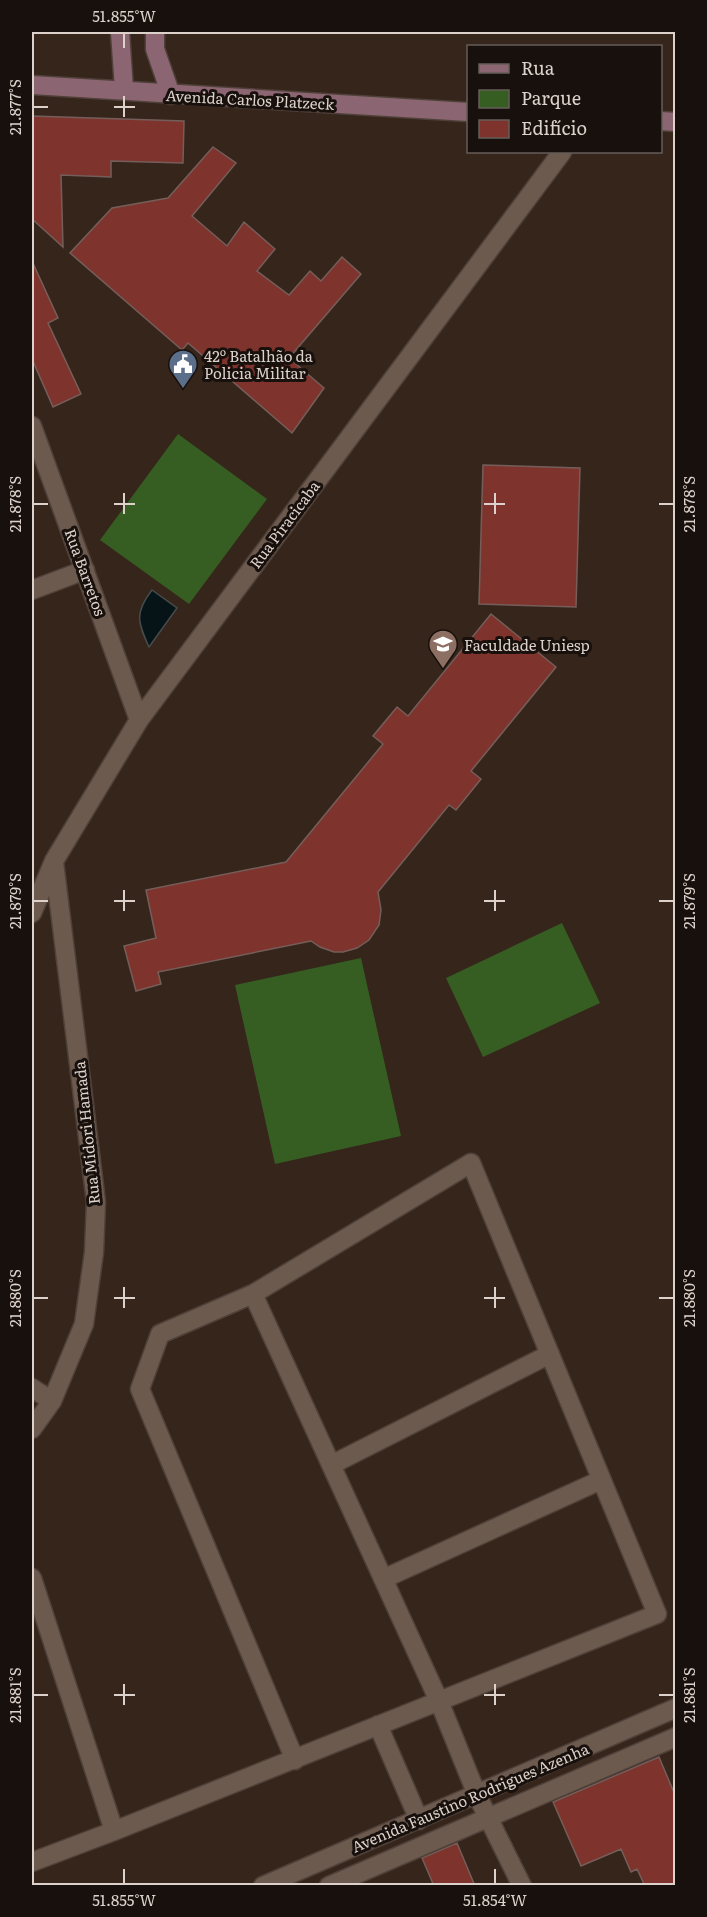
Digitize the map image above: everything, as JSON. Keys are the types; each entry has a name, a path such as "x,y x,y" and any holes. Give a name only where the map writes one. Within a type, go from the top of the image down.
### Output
{"street":[{"path":"120,32 124,89"},
{"path":"155,32 156,49 171,95"},
{"name":"Avenida Carlos Platzeck","path":"32,85 467,112"},
{"name":"Rua Piracicaba","path":"32,913 54,861 139,720 561,153"},
{"name":"Rua Barretos","path":"32,426 139,720"},
{"path":"32,590 85,570"},
{"name":"Rua Midori Hamada","path":"32,1429 52,1401 84,1324 94,1252 96,1202 54,861"},
{"path":"32,1862 114,1832 295,1760 378,1725 657,1614 471,1163 253,1294 160,1334 140,1389 295,1760"},
{"path":"253,1294 439,1701 477,1795 522,1886"},
{"path":"331,1465 550,1354"},
{"path":"32,1388 52,1401"},
{"path":"383,1579 601,1480"},
{"path":"32,1578 114,1832"},
{"name":"Avenida Faustino Rodrigues Azenha","path":"264,1886 675,1708"},
{"path":"378,1725 419,1820"},
{"name":"Avenida Faustino Rodrigues Azenha","path":"329,1886 675,1737"}],"green space":[{"path":"178,434 267,499 189,604 100,540"},
{"path":"562,923 600,1003 483,1057 446,978"},
{"path":"361,958 401,1136 275,1164 235,985"}],"shaded area":[{"path":"152,590 177,608 149,647 140,624 140,612"}],"building":[{"path":"32,116 184,121 183,163 111,161 111,177 61,175 63,247 32,219"},
{"path":"213,147 236,163 192,216 227,246 244,222 275,249 257,271 289,295 310,271 321,281 342,257 361,274 289,358 324,388 292,433 188,343 182,350 70,253 112,208 168,198"},
{"path":"32,261 58,318 48,323 81,394 53,407 32,359"},
{"path":"483,465 580,468 576,607 479,604"},
{"path":"491,614 556,667 471,771 481,779 456,810 449,805 378,892 381,910 379,925 369,940 357,948 343,952 334,952 311,941 158,972 161,984 136,991 124,946 156,938 146,890 286,862 383,744 373,736 397,707 408,716"},
{"path":"659,1757 675,1795 675,1886 645,1886 637,1869 631,1872 621,1849 581,1866 553,1802"},
{"path":"457,1843 475,1886 434,1886 422,1858"}],"place":[{"name":"42º Batalhão da Policia Militar","path":"183,390"},
{"name":"Faculdade Uniesp","path":"443,670"}]}
